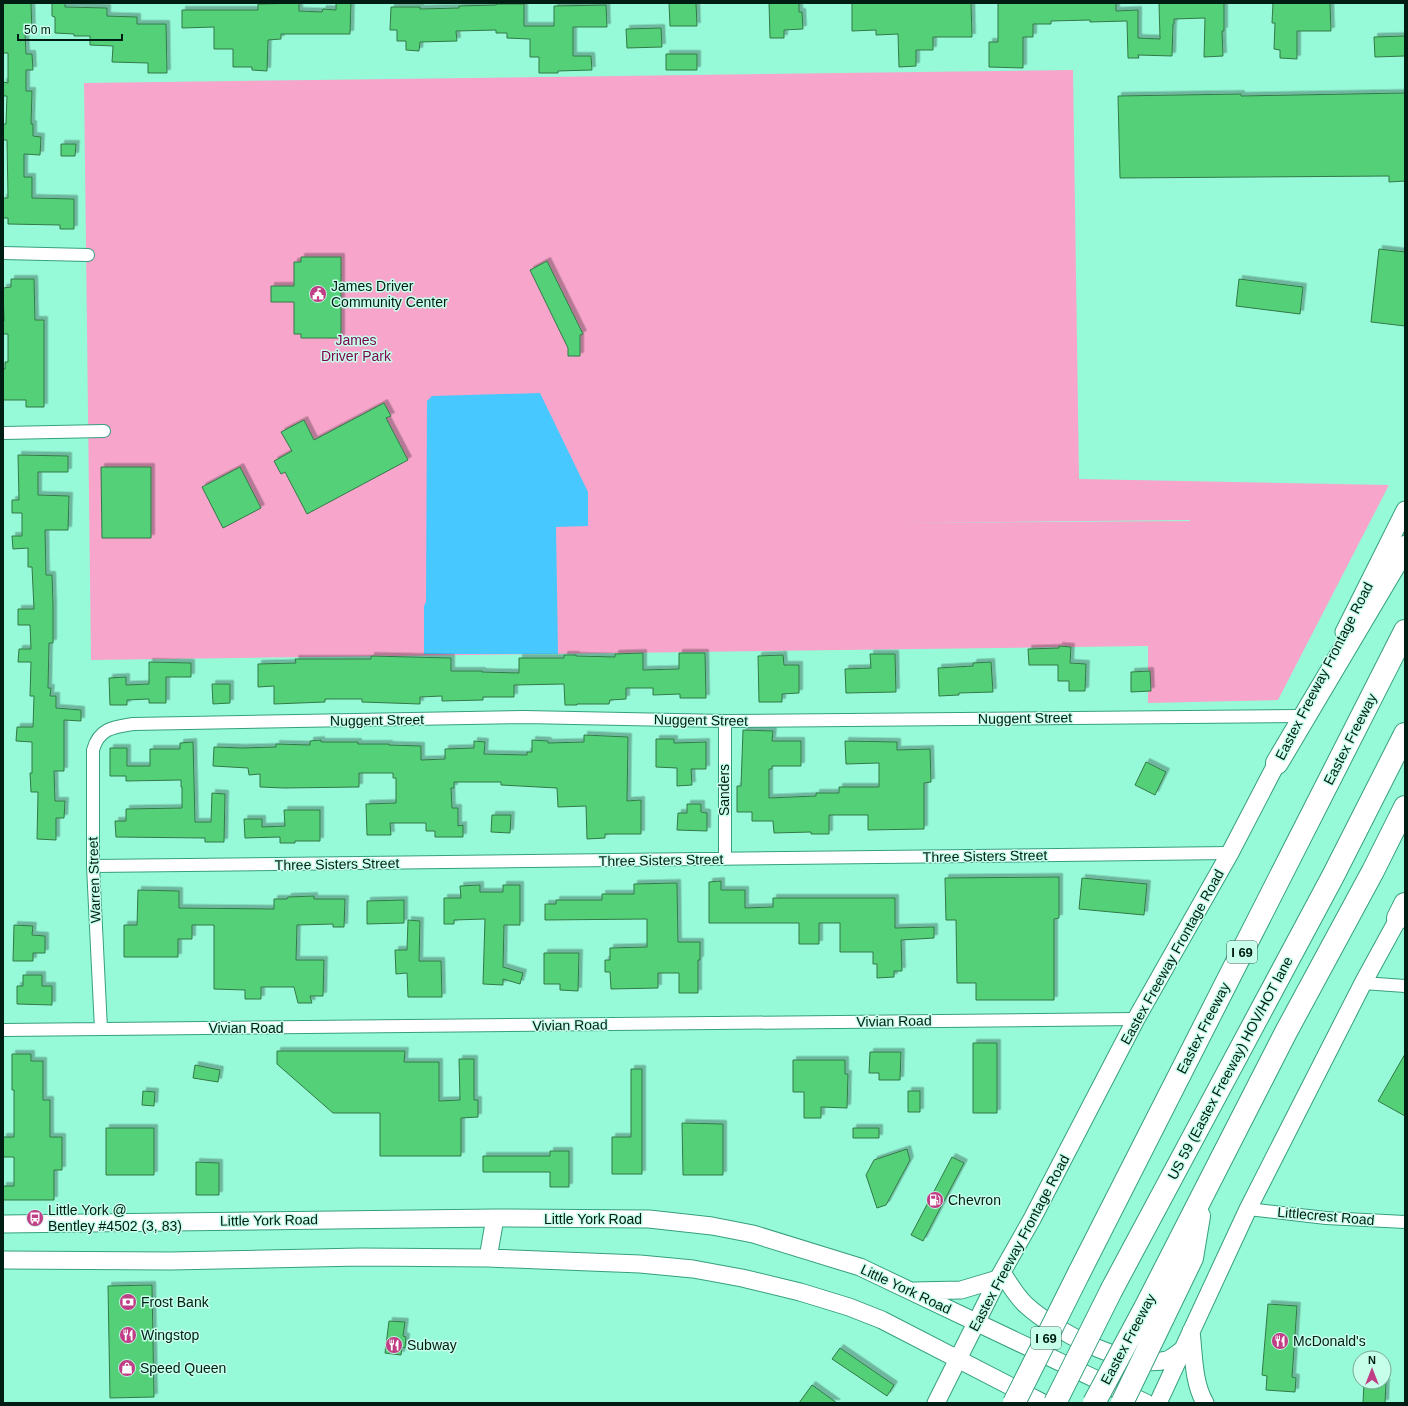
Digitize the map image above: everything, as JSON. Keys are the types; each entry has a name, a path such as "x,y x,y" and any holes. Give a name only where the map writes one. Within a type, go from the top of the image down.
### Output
{"highway":[{"path":"1277,763 1405,547"},
{"name":"Eastex Freeway","path":"1014,1403 1405,631"},
{"name":"US 59 (Eastex Freeway) HOV/HOT lane","path":"1055,1403 1112,1289 1333,876 1405,734"},
{"name":"Eastex Freeway","path":"1094,1403 1154,1313 1204,1193 1286,1032 1373,871 1405,807"},
{"path":"1122,1403 1154,1313"}],"main road":[{"name":"Eastex Freeway Frontage Road","path":"936,1403 1000,1276 1032,1219 1136,1019 1230,853 1405,510"},
{"path":"1158,1403 1248,1209 1363,982 1403,909"},
{"path":"488,1258 494,1218"},
{"name":"Little York Road","path":"3,1224 494,1218 649,1219 712,1226 752,1234 854,1265 1146,1403"},
{"path":"3,1260 171,1261 361,1257 488,1258 640,1264 693,1269 742,1278 800,1292 849,1307 882,1320 1043,1403"},
{"path":"911,1291 961,1290 1000,1276 1021,1300 1039,1316 1061,1330 1126,1359 1153,1362 1169,1360 1182,1350"},
{"path":"1191,1331 1196,1381 1200,1394 1205,1403"}],"street":[{"path":"3,254 88,255"},
{"path":"3,433 104,431"},
{"name":"Nuggent Street","path":"102,733 114,727 133,724 524,717 725,721 1301,716"},
{"name":"Sanders","path":"725,721 725,859"},
{"name":"Warren Street","path":"101,1029 93,866 94,750 95,744 102,733"},
{"name":"Three Sisters Street","path":"93,866 1230,853"},
{"path":"1363,982 1405,986"},
{"name":"Vivian Road","path":"3,1030 245,1029 1136,1019"},
{"name":"Littlecrest Road","path":"1248,1209 1326,1218 1405,1222"}],"green space":[{"name":"James Driver Park","path":"1073,70 1079,479 1389,485 1278,700 1148,703 1148,646 91,660 84,83","holes":["1190,520 1190,521 893,523"]}],"water":[{"path":"540,393 588,492 588,526 556,527 558,654 424,654 424,606 426,602 427,401 432,396"}],"building":[{"path":"3,3 31,3 32,32 25,32 26,54 32,54 33,70 26,70 26,91 32,91 31,124 33,124 33,136 41,137 40,155 24,154 24,177 32,177 32,198 74,199 74,229 60,229 60,225 8,224 8,218 3,218 3,198 8,198 7,140 3,140 3,124 6,124 7,96 3,96 3,82 8,83 8,53 3,53"},
{"path":"52,3 65,3 65,7 107,8 107,16 137,17 137,24 166,24 167,73 148,73 148,63 112,62 113,46 90,45 90,36 74,36 74,34 55,33 55,17 52,16"},
{"path":"299,3 299,11 322,12 323,9 336,10 336,3 351,3 350,34 281,34 281,39 268,40 267,71 252,70 252,67 233,67 233,49 214,49 214,27 182,28 182,10 258,10 258,4"},
{"path":"669,3 696,3 697,26 670,26"},
{"path":"769,3 799,3 799,12 802,12 803,29 784,30 784,38 770,38"},
{"path":"852,3 971,3 972,37 933,37 933,50 916,50 916,66 899,67 898,34 876,35 876,30 852,31"},
{"path":"998,3 1116,3 1116,11 1138,10 1138,38 1160,39 1159,3 1224,3 1224,31 1222,31 1223,56 1204,57 1205,18 1174,19 1172,56 1138,55 1139,58 1128,58 1127,21 1051,21 1051,24 1033,24 1033,37 1023,37 1023,68 989,67 989,42 998,42"},
{"path":"1273,3 1330,3 1331,31 1297,31 1297,59 1280,58 1280,50 1274,49 1275,23 1272,23"},
{"path":"524,4 524,26 554,26 554,6 606,5 607,27 573,27 573,56 591,56 592,70 539,73 539,57 530,57 530,39 507,38 507,33 496,33 496,30 456,31 457,41 420,42 419,51 406,50 406,41 397,41 397,30 390,30 391,7 420,7 420,9 459,8 459,6"},
{"path":"661,28 662,47 627,48 626,29"},
{"path":"1405,36 1405,56 1375,57 1374,37"},
{"path":"666,54 697,54 697,70 666,70"},
{"path":"1405,93 1405,181 1389,182 1389,176 1120,178 1118,96 1241,94 1241,96"},
{"path":"61,144 76,144 75,156 61,156"},
{"path":"1379,249 1405,252 1405,326 1371,322"},
{"name":"James Driver Community Center","path":"301,257 341,257 341,338 301,338 301,334 294,334 294,302 271,302 271,286 294,286 294,262 301,262"},
{"path":"547,261 583,334 580,335 580,356 568,356 568,348 530,270"},
{"path":"11,279 34,279 35,320 44,320 44,407 26,407 26,400 3,400 3,369 5,369 5,362 8,362 8,334 3,334 3,288 11,287"},
{"path":"1239,279 1303,287 1300,314 1236,306"},
{"path":"384,403 391,416 386,418 408,460 307,514 285,472 281,474 274,461 292,451 281,432 304,420 314,440"},
{"path":"18,455 68,456 68,472 38,472 38,495 69,496 68,530 45,530 46,575 52,575 53,604 53,643 49,643 48,688 51,688 50,696 56,696 56,708 81,710 81,721 64,720 64,771 54,771 55,801 65,801 64,818 56,818 56,840 37,839 38,792 31,792 30,773 32,773 32,742 16,741 17,727 33,727 34,696 30,696 31,662 18,662 19,649 31,649 30,625 18,625 18,609 34,609 32,567 28,567 28,548 13,549 12,536 22,536 22,513 12,513 12,500 19,500"},
{"path":"101,467 151,467 151,538 102,538"},
{"path":"240,467 261,508 223,528 202,487"},
{"path":"1059,646 1071,647 1070,663 1086,664 1085,691 1069,691 1069,681 1058,681 1058,665 1029,665 1028,649 1059,648"},
{"path":"643,653 643,670 679,669 679,653 705,653 706,698 680,698 680,694 653,695 653,688 626,688 626,699 610,700 609,704 565,705 564,684 514,685 514,697 483,697 483,700 442,701 442,696 420,697 420,704 362,702 362,699 325,699 325,702 274,704 274,686 258,687 258,664 296,663 295,659 371,659 371,656 451,658 451,671 519,673 519,658 564,658 564,655 615,657 615,654"},
{"path":"870,654 895,654 896,692 846,693 845,669 871,668"},
{"path":"783,655 784,665 799,665 799,693 782,694 782,702 759,702 758,656"},
{"path":"149,662 191,663 191,677 166,677 166,703 149,703 149,699 127,700 127,705 110,705 109,678 126,677 126,685 149,684"},
{"path":"991,662 993,692 959,693 959,695 939,696 938,668 973,666 973,663"},
{"path":"1150,671 1151,691 1131,692 1131,672"},
{"path":"212,684 230,684 230,703 213,704"},
{"path":"743,730 773,731 772,741 801,741 801,766 772,766 772,769 769,769 769,798 816,796 816,793 839,793 839,787 879,787 879,763 846,764 845,741 897,742 897,750 930,749 931,782 924,783 924,829 868,830 868,815 829,815 829,834 811,834 811,832 774,833 773,821 752,821 752,812 737,812 737,786 741,786"},
{"path":"584,735 628,737 627,801 641,800 641,834 605,834 605,838 587,839 586,806 558,807 557,788 501,785 501,782 454,782 454,788 451,788 452,808 458,808 458,826 463,825 463,837 435,837 435,831 426,831 426,823 390,823 391,835 367,835 366,804 396,803 396,778 393,778 393,773 359,773 359,787 284,788 260,787 260,774 249,775 248,768 213,766 214,747 276,747 276,744 310,745 310,741 321,740 321,742 358,742 358,744 421,746 421,760 445,759 445,749 474,748 474,741 485,742 484,754 527,755 527,752 532,752 532,740 548,741 548,743 584,742"},
{"path":"656,739 674,739 674,743 706,742 706,769 691,769 692,785 677,786 677,768 656,767"},
{"path":"193,742 195,822 211,822 212,793 225,794 224,842 205,842 205,838 116,837 115,821 126,821 126,809 182,808 182,787 181,780 126,781 126,776 110,776 110,748 127,748 127,766 150,766 150,749 180,749 180,743"},
{"path":"1146,762 1166,772 1155,795 1135,785"},
{"path":"687,804 701,804 701,812 707,813 707,831 677,830 678,813 687,813"},
{"path":"284,810 320,810 320,841 295,841 295,843 280,843 280,837 245,838 244,819 262,819 262,827 285,826"},
{"path":"492,815 511,815 510,833 491,832"},
{"path":"1059,877 1059,918 1054,919 1054,1000 976,1000 976,983 957,983 956,920 946,920 945,878"},
{"path":"1082,878 1147,884 1144,915 1079,909"},
{"path":"721,881 721,890 745,890 745,908 773,907 773,898 895,898 895,928 934,927 934,938 901,940 902,971 894,971 894,977 877,978 877,964 873,964 873,952 840,952 840,923 819,923 819,944 799,944 799,923 709,923 709,882"},
{"path":"677,883 678,942 700,942 700,960 698,960 698,993 679,993 679,973 658,973 658,988 611,989 610,972 605,972 605,960 610,960 610,948 647,947 647,919 545,920 545,904 556,904 556,900 602,900 602,894 634,894 634,884"},
{"path":"480,885 480,892 503,892 503,885 520,885 520,925 504,925 503,967 523,973 520,984 503,979 503,985 483,984 485,919 454,920 454,924 444,924 444,898 461,898 460,886"},
{"path":"138,890 179,891 179,908 274,909 274,899 287,899 288,897 314,896 314,899 345,899 344,927 333,927 333,924 297,925 296,960 324,960 323,996 310,996 312,1003 298,1003 294,987 261,987 261,999 245,999 245,990 214,989 214,925 192,925 192,939 178,939 178,957 124,957 124,925 137,925"},
{"path":"404,900 404,923 367,924 367,901"},
{"path":"408,920 420,921 419,961 441,961 442,997 408,997 407,973 396,974 395,950 407,950"},
{"path":"14,925 33,926 32,935 45,936 45,953 33,953 33,961 13,961"},
{"path":"544,953 579,953 578,991 560,990 560,984 544,984"},
{"path":"23,975 42,975 42,986 52,986 52,1005 17,1004 17,986 23,986"},
{"path":"973,1043 997,1043 997,1113 973,1113"},
{"path":"277,1051 405,1051 404,1062 439,1062 439,1101 460,1100 459,1059 474,1059 474,1100 478,1100 478,1117 461,1118 461,1156 380,1156 380,1113 333,1113 277,1064"},
{"path":"870,1052 901,1052 900,1080 879,1080 879,1073 869,1073"},
{"path":"12,1054 31,1054 31,1061 43,1061 43,1100 50,1100 50,1137 62,1137 62,1170 54,1170 54,1200 3,1200 3,1186 14,1186 14,1157 3,1157 3,1137 14,1137"},
{"path":"1405,1054 1405,1116 1378,1101"},
{"path":"793,1060 845,1060 845,1074 848,1074 847,1108 821,1107 821,1118 804,1118 804,1092 793,1092"},
{"path":"195,1065 220,1070 218,1082 193,1078"},
{"path":"631,1069 642,1069 642,1174 612,1174 612,1137 631,1137"},
{"path":"143,1091 155,1092 154,1106 142,1105"},
{"path":"908,1091 920,1091 920,1112 908,1112"},
{"path":"682,1123 723,1124 723,1175 683,1175"},
{"path":"106,1128 154,1128 154,1175 106,1175"},
{"path":"853,1128 879,1128 879,1138 853,1138"},
{"path":"907,1149 910,1160 886,1205 877,1208 866,1175 874,1160"},
{"path":"550,1151 569,1151 569,1187 550,1187 550,1172 483,1172 483,1156 550,1156"},
{"name":"Chevron","path":"952,1157 964,1163 923,1241 911,1235"},
{"path":"196,1162 219,1163 219,1195 196,1195"},
{"path":"152,1285 154,1397 110,1398 108,1286"},
{"name":"McDonald's","path":"1268,1304 1297,1306 1292,1377 1296,1378 1295,1392 1266,1390 1267,1376 1262,1375"},
{"name":"Subway","path":"389,1321 405,1322 403,1336 406,1337 405,1348 402,1347 401,1355 385,1353"},
{"path":"840,1348 894,1385 887,1396 832,1359"},
{"path":"812,1385 837,1403 799,1403"},
{"path":"1364,1390 1386,1390 1385,1403 1363,1403"}],"place":[{"name":"James Driver Community Center","path":"318,294"},
{"name":"Chevron","path":"935,1200"},
{"name":"Little York @ Bentley #4502 (3, 83)","path":"35,1218"},
{"name":"Frost Bank","path":"128,1302"},
{"name":"Wingstop","path":"128,1335"},
{"name":"McDonald's","path":"1280,1341"},
{"name":"Subway","path":"394,1345"},
{"name":"Speed Queen","path":"127,1368"}]}
